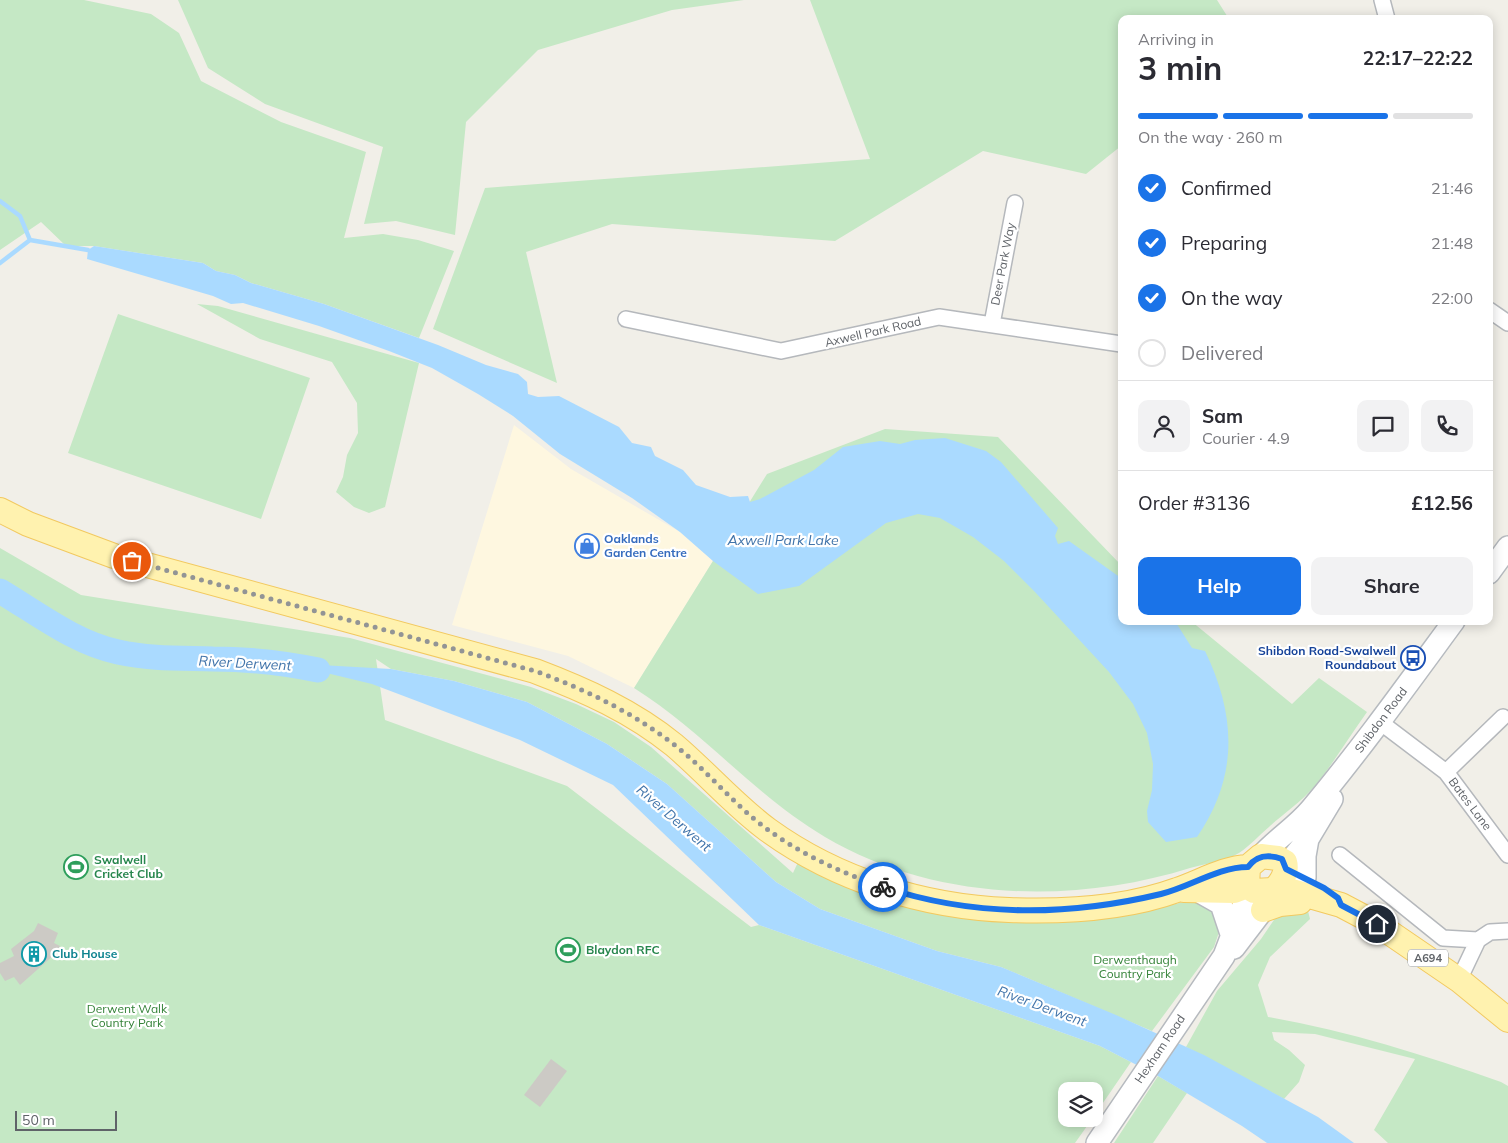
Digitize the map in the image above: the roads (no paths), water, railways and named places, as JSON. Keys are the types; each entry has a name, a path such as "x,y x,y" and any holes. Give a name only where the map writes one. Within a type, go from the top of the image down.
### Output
{"main road":[{"name":"A694","path":"0,510 28,524 114,556 535,671 577,687 624,710 674,745 751,816 780,838 835,868 896,891 931,901 978,909 1040,910 1104,906 1188,891 1234,891 1251,875 1282,859 1280,904 1300,902 1328,910 1354,921 1369,920"},
{"path":"1493,568 1508,547"},
{"name":"Shibdon Road","path":"1251,875 1343,771 1451,625"},
{"name":"Shibdon Road","path":"1282,883 1340,786 1343,771"},
{"name":"A694","path":"1251,875 1263,892 1282,883 1338,898 1341,905 1404,941 1459,980 1508,1020"},
{"name":"Hexham Road","path":"1097,1143 1228,946 1251,875"},
{"name":"Hexham Road","path":"1228,946 1238,944 1282,883"},
{"path":"1188,891 1221,904 1228,946"}],"street":[{"path":"1382,0 1386,15"},
{"name":"Deer Park Way","path":"992,324 1015,203"},
{"path":"1493,313 1508,323"},
{"name":"Axwell Park Road","path":"626,319 781,351 939,316 1118,344"},
{"path":"1446,772 1503,717"},
{"name":"Bates Lane","path":"1380,722 1446,772 1508,855"},
{"path":"1340,855 1443,938 1478,940"},
{"path":"1459,980 1478,940 1490,932 1508,931"}],"water":[{"name":"Axwell Park Lake","path":"94,246 203,263 216,271 235,275 251,283 324,304 438,345 486,365 518,374 527,382 528,394 538,397 559,396 619,427 632,443 651,447 655,456 683,470 696,485 730,497 748,496 750,502 760,499 814,470 843,447 880,441 900,444 915,440 945,438 986,451 1001,462 1058,528 1055,536 1058,544 1069,541 1118,576 1118,625 1178,625 1192,648 1205,651 1223,698 1228,745 1226,768 1211,814 1197,837 1166,842 1148,822 1147,811 1152,790 1153,764 1147,733 1133,704 1109,672 1004,561 973,537 940,518 918,514 886,523 799,586 758,594 713,561 680,532 632,498 560,454 513,416 432,368 319,326 243,303 231,304 213,296 87,259 88,250"},
{"path":"285,663 391,669 454,681 527,702 607,744 667,784 776,882 820,909 937,951 1001,967 1116,1015 1204,1055 1318,1117 1354,1143 1267,1143 1158,1076 1100,1046 759,925 613,785 520,740 372,684"}],"waterway":[{"path":"0,201 20,216 30,240"},
{"path":"0,263 30,240 88,250"},
{"name":"River Derwent","path":"0,591 72,635 102,648 118,652 153,657 279,663 318,670"}],"place":[{"name":"Oaklands Garden Centre","path":"587,546"},
{"name":"Shibdon Road-Swalwell Roundabout","path":"1413,658"},
{"name":"Swalwell Cricket Club","path":"76,867"},
{"name":"Blaydon RFC","path":"568,950"},
{"name":"Club House","path":"34,954"}],"park label":[{"name":"Derwenthaugh Country Park","path":"1135,967"},
{"name":"Derwent Walk Country Park","path":"127,1016"}]}
